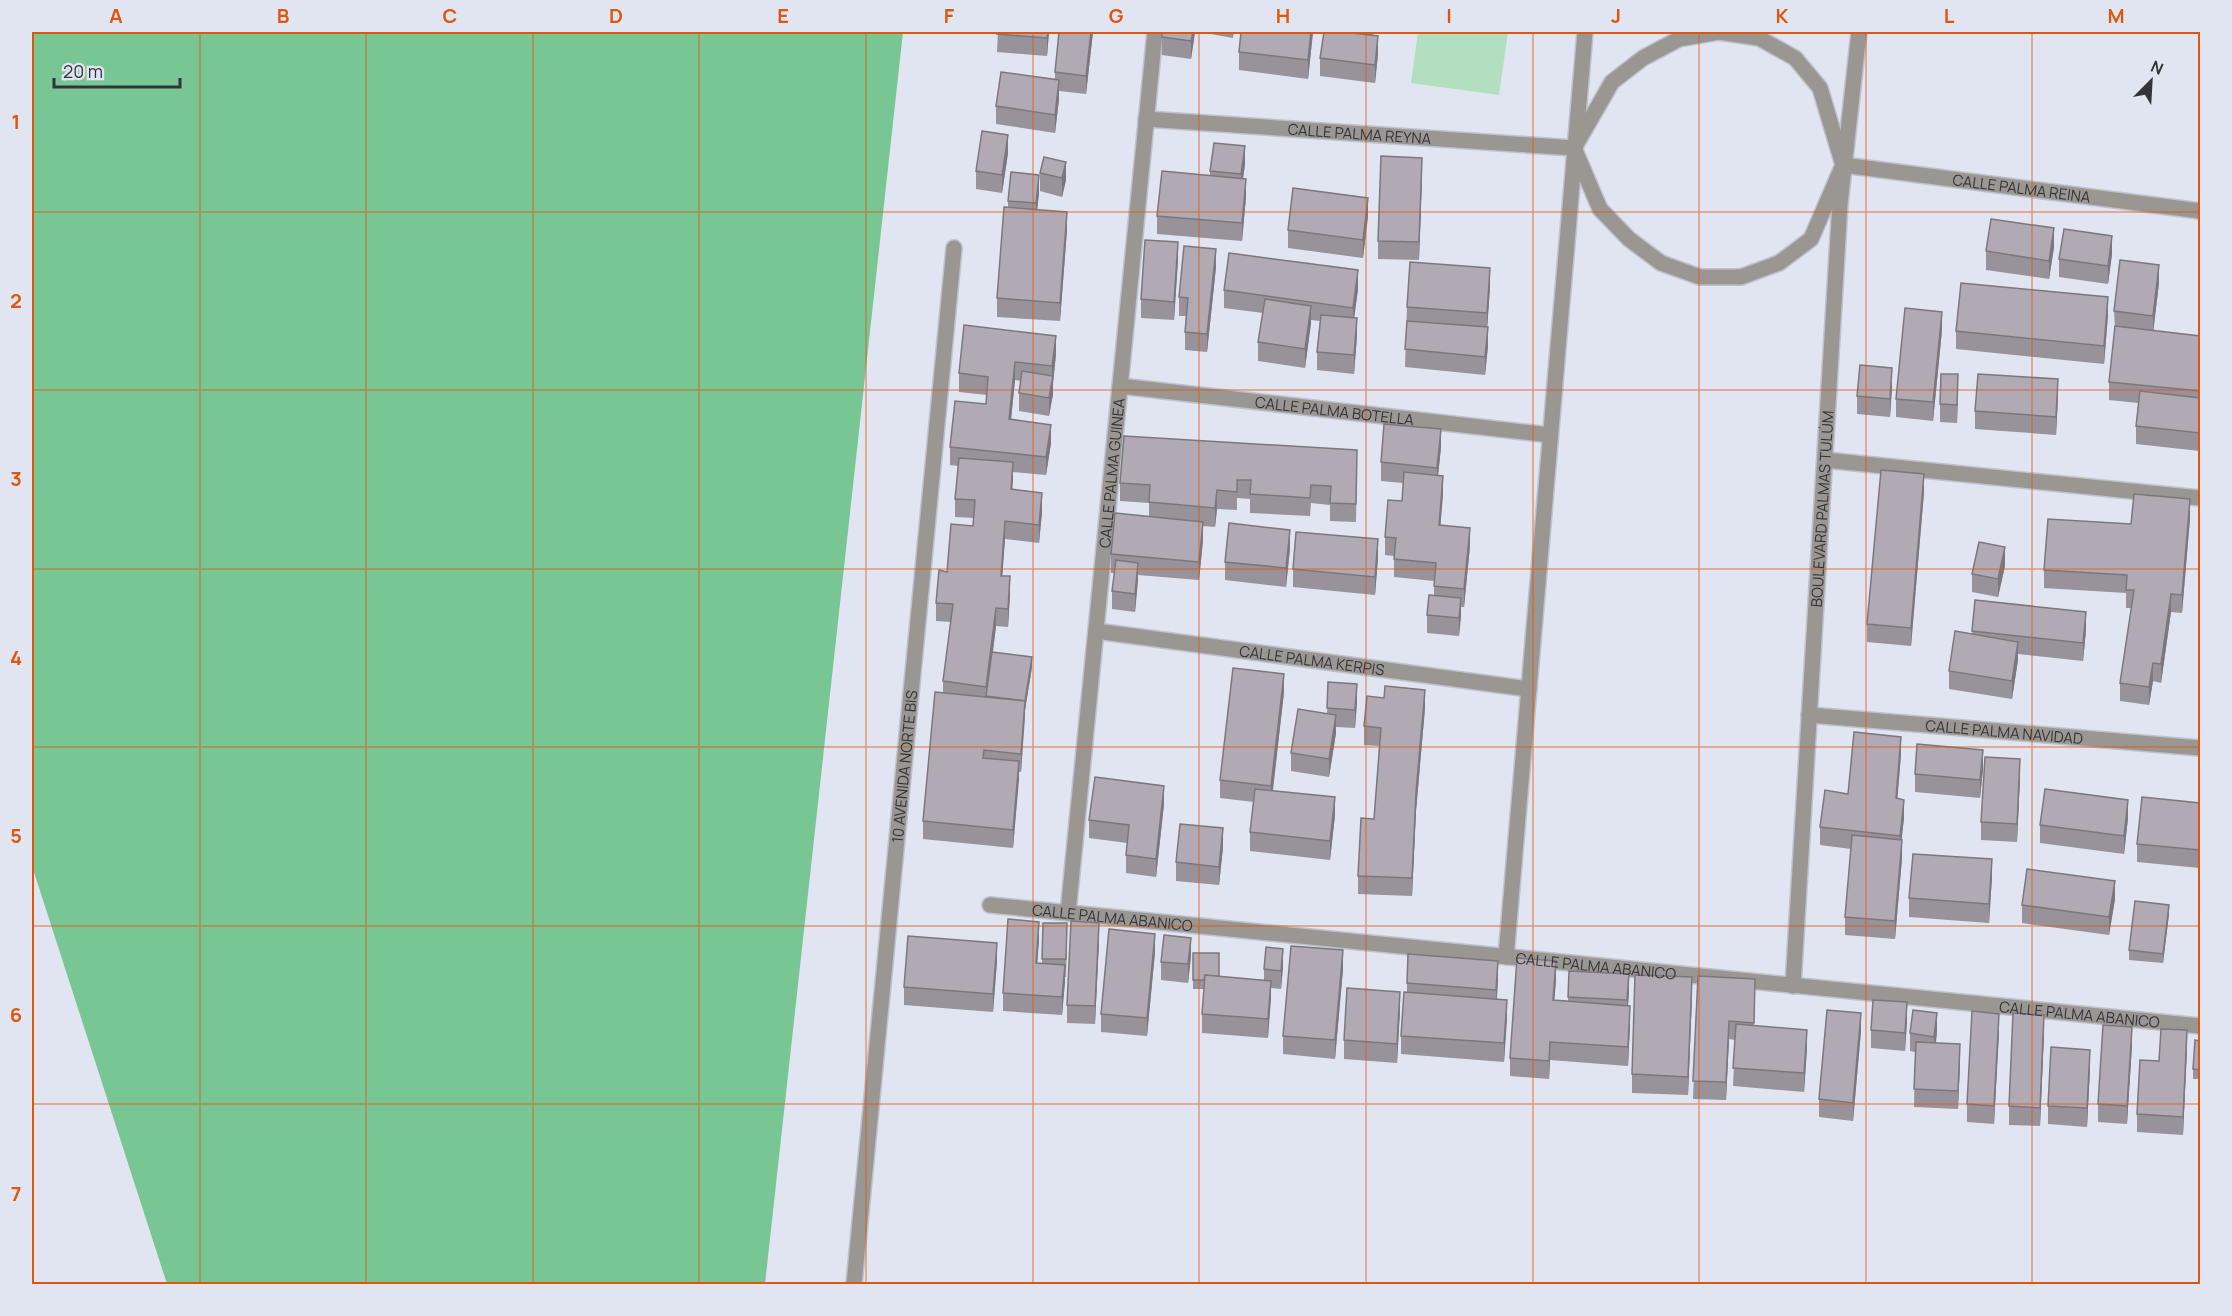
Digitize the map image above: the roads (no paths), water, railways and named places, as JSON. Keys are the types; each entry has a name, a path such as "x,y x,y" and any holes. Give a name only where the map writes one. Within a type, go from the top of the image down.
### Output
{"street":[{"name":"CALLE PALMA GUINEA","path":"1068,913 1155,32"},
{"path":"1506,957 1585,32"},
{"path":"1719,32 1759,39 1795,58 1820,88 1843,165 1811,239 1779,263 1741,277 1700,277 1661,263 1629,239 1600,209 1574,148 1612,82 1643,58 1678,39 1719,32"},
{"name":"BOULEVARD PALMAS TULÚM","path":"1793,986 1843,165 1859,32"},
{"name":"CALLE PALMA REYNA","path":"1146,119 1574,148"},
{"name":"CALLE PALMA REINA","path":"1843,165 2200,211"},
{"name":"10 AVENIDA NORTE BIS","path":"854,1284 954,248"},
{"name":"CALLE PALMA BOTELLA","path":"1120,386 1550,435"},
{"path":"1825,460 2200,498"},
{"name":"CALLE PALMA KERPIS","path":"1096,631 1529,689"},
{"name":"CALLE PALMA NAVIDAD","path":"1809,715 2200,748"},
{"name":"CALLE PALMA ABANICO","path":"990,905 2200,1026"}]}
